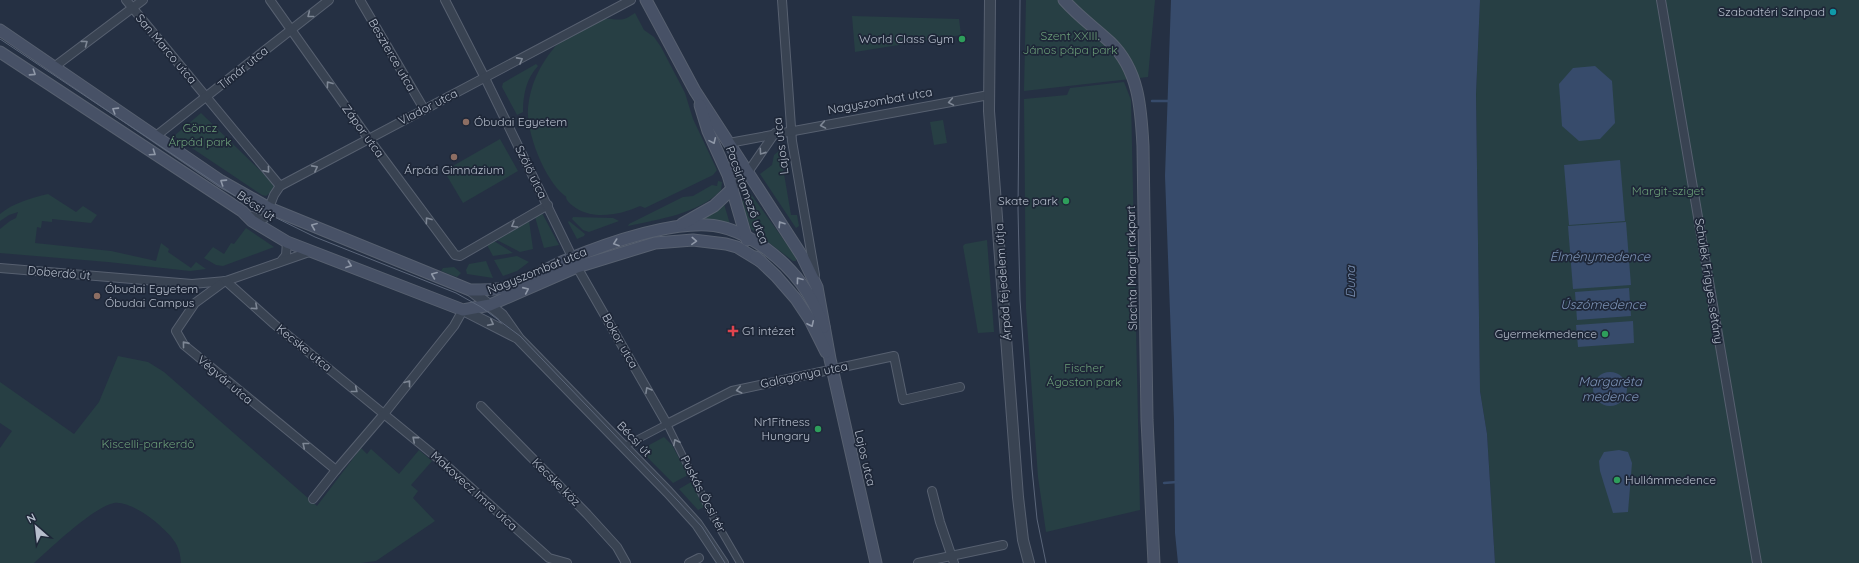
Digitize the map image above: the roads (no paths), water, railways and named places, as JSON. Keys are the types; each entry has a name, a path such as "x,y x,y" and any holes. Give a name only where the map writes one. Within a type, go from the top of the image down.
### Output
{"main road":[{"name":"Pacsirtamező utca","path":"646,0 695,91 802,256"},
{"name":"Slachta Margit rakpart","path":"1064,0 1075,13 1111,43 1123,58 1137,90 1141,108 1148,425 1154,563"},
{"name":"Bécsi út","path":"0,30 109,106 156,136 221,181 269,208 470,290"},
{"name":"Bécsi út","path":"0,52 242,211 252,221 287,242 463,310"},
{"name":"Pacsirtamező utca","path":"695,91 708,131 732,189 748,245 760,261"},
{"name":"Nagyszombat utca","path":"679,226 714,206 732,189"},
{"name":"Nagyszombat utca","path":"470,290 489,290 510,286 575,263 647,233 679,226 708,225 745,235 784,263 798,278 815,303 824,327"},
{"name":"Nagyszombat utca","path":"463,310 490,305 506,299 575,263 655,243 675,240 693,240 737,247 760,261"},
{"name":"Lajos utca","path":"802,256 817,287 831,364 876,563"},
{"name":"Lajos utca","path":"760,261 776,276 796,299 810,320 831,364"}],"street":[{"name":"San Marco utca","path":"126,0 206,97"},
{"path":"54,67 143,0"},
{"name":"Zápor utca","path":"270,0 368,138 451,252 455,255 460,256 548,205"},
{"name":"Tímár utca","path":"156,136 329,0"},
{"name":"Beszterce utca","path":"360,0 424,109"},
{"name":"Szőlő utca","path":"445,0 548,205 575,263"},
{"name":"Viador utca","path":"280,186 368,138 485,78 631,0"},
{"name":"Lajos utca","path":"782,0 791,130 800,193 817,287"},
{"name":"Árpád fejedelem útja","path":"990,0 990,95 1018,497 1023,540 1029,563"},
{"name":"Schulek Frigyes sétány","path":"1661,0 1757,563"},
{"name":"Nagyszombat utca","path":"729,143 791,130 990,95"},
{"path":"206,97 280,186 274,195 263,220 242,211"},
{"name":"Nagyszombat utca","path":"736,204 740,188 748,172 775,133"},
{"name":"Nagyszombat utca","path":"732,189 748,172"},
{"path":"282,260 286,255 287,242"},
{"name":"Doberdó út","path":"0,268 192,284 226,281 282,260 312,252"},
{"name":"Bokor utca","path":"575,263 667,424"},
{"name":"Kecske utca","path":"226,281 274,324 384,414"},
{"name":"Végvár utca","path":"226,281 195,303 176,331 184,346 336,470"},
{"name":"Bécsi út","path":"470,290 502,315 519,339 668,492 696,524 723,563"},
{"path":"502,315 500,307 506,299"},
{"path":"313,499 384,414 454,326 463,310"},
{"name":"Bécsi út","path":"463,310 519,339"},
{"name":"Galagonya utca","path":"623,446 732,391 831,364 894,356 903,400 960,387"},
{"name":"Kecske köz","path":"481,406 587,514 617,547 626,563"},
{"name":"Makovecz Imre utca","path":"384,414 440,460 549,560 567,563"},
{"name":"Puskás Öcsi tér","path":"667,424 712,515 740,563"},
{"path":"932,491 940,522 954,559"},
{"path":"918,563 954,559 1003,544"},
{"path":"689,563 699,558"}],"water":[{"name":"Duna","path":"1171,0 1480,0 1476,94 1480,391 1487,434 1495,563 1178,563 1175,533 1174,420 1165,176"},
{"path":"1595,66 1612,81 1615,123 1600,139 1579,141 1562,126 1559,84 1573,68"},
{"path":"1620,160 1625,221 1569,225 1564,165"},
{"name":"Élménymedence","path":"1626,222 1631,285 1573,289 1568,226"},
{"name":"Úszómedence","path":"1629,288 1631,316 1577,320 1575,292"},
{"name":"Gyermekmedence","path":"1633,321 1634,343 1578,347 1576,325"},
{"name":"Margaréta medence","path":"1610,372 1622,377 1627,389 1622,401 1610,406 1598,401 1593,389 1598,377"},
{"name":"Hullámmedence","path":"1619,450 1628,452 1632,463 1628,512 1613,513 1600,471 1599,461 1604,452"}],"waterway":[{"path":"1152,101 1168,101"},
{"path":"1164,483 1177,482"}],"tram line":[{"path":"1020,0 1018,209 1020,300 1032,469 1037,519 1046,563"},
{"path":"0,39 244,202 315,237 456,293 481,307 520,336 678,501 702,527 725,563"}],"place":[{"name":"Szabadtéri Színpad","path":"1833,12"},
{"name":"World Class Gym","path":"962,39"},
{"name":"Óbudai Egyetem","path":"466,122"},
{"name":"Árpád Gimnázium","path":"454,157"},
{"name":"Skate park","path":"1066,201"},
{"name":"Óbudai Egyetem Óbudai Campus","path":"97,296"},
{"name":"G1 intézet","path":"733,331"},
{"name":"Gyermekmedence","path":"1605,334"},
{"name":"Nr1Fitness Hungary","path":"818,429"},
{"name":"Hullámmedence","path":"1617,480"}],"park label":[{"name":"Szent XXIII. János pápa park","path":"1070,43"},
{"name":"Göncz Árpád park","path":"200,135"},
{"name":"Margit-sziget","path":"1668,191"},
{"name":"Fischer Ágoston park","path":"1084,375"},
{"name":"Kiscelli-parkerdő","path":"148,444"}]}
